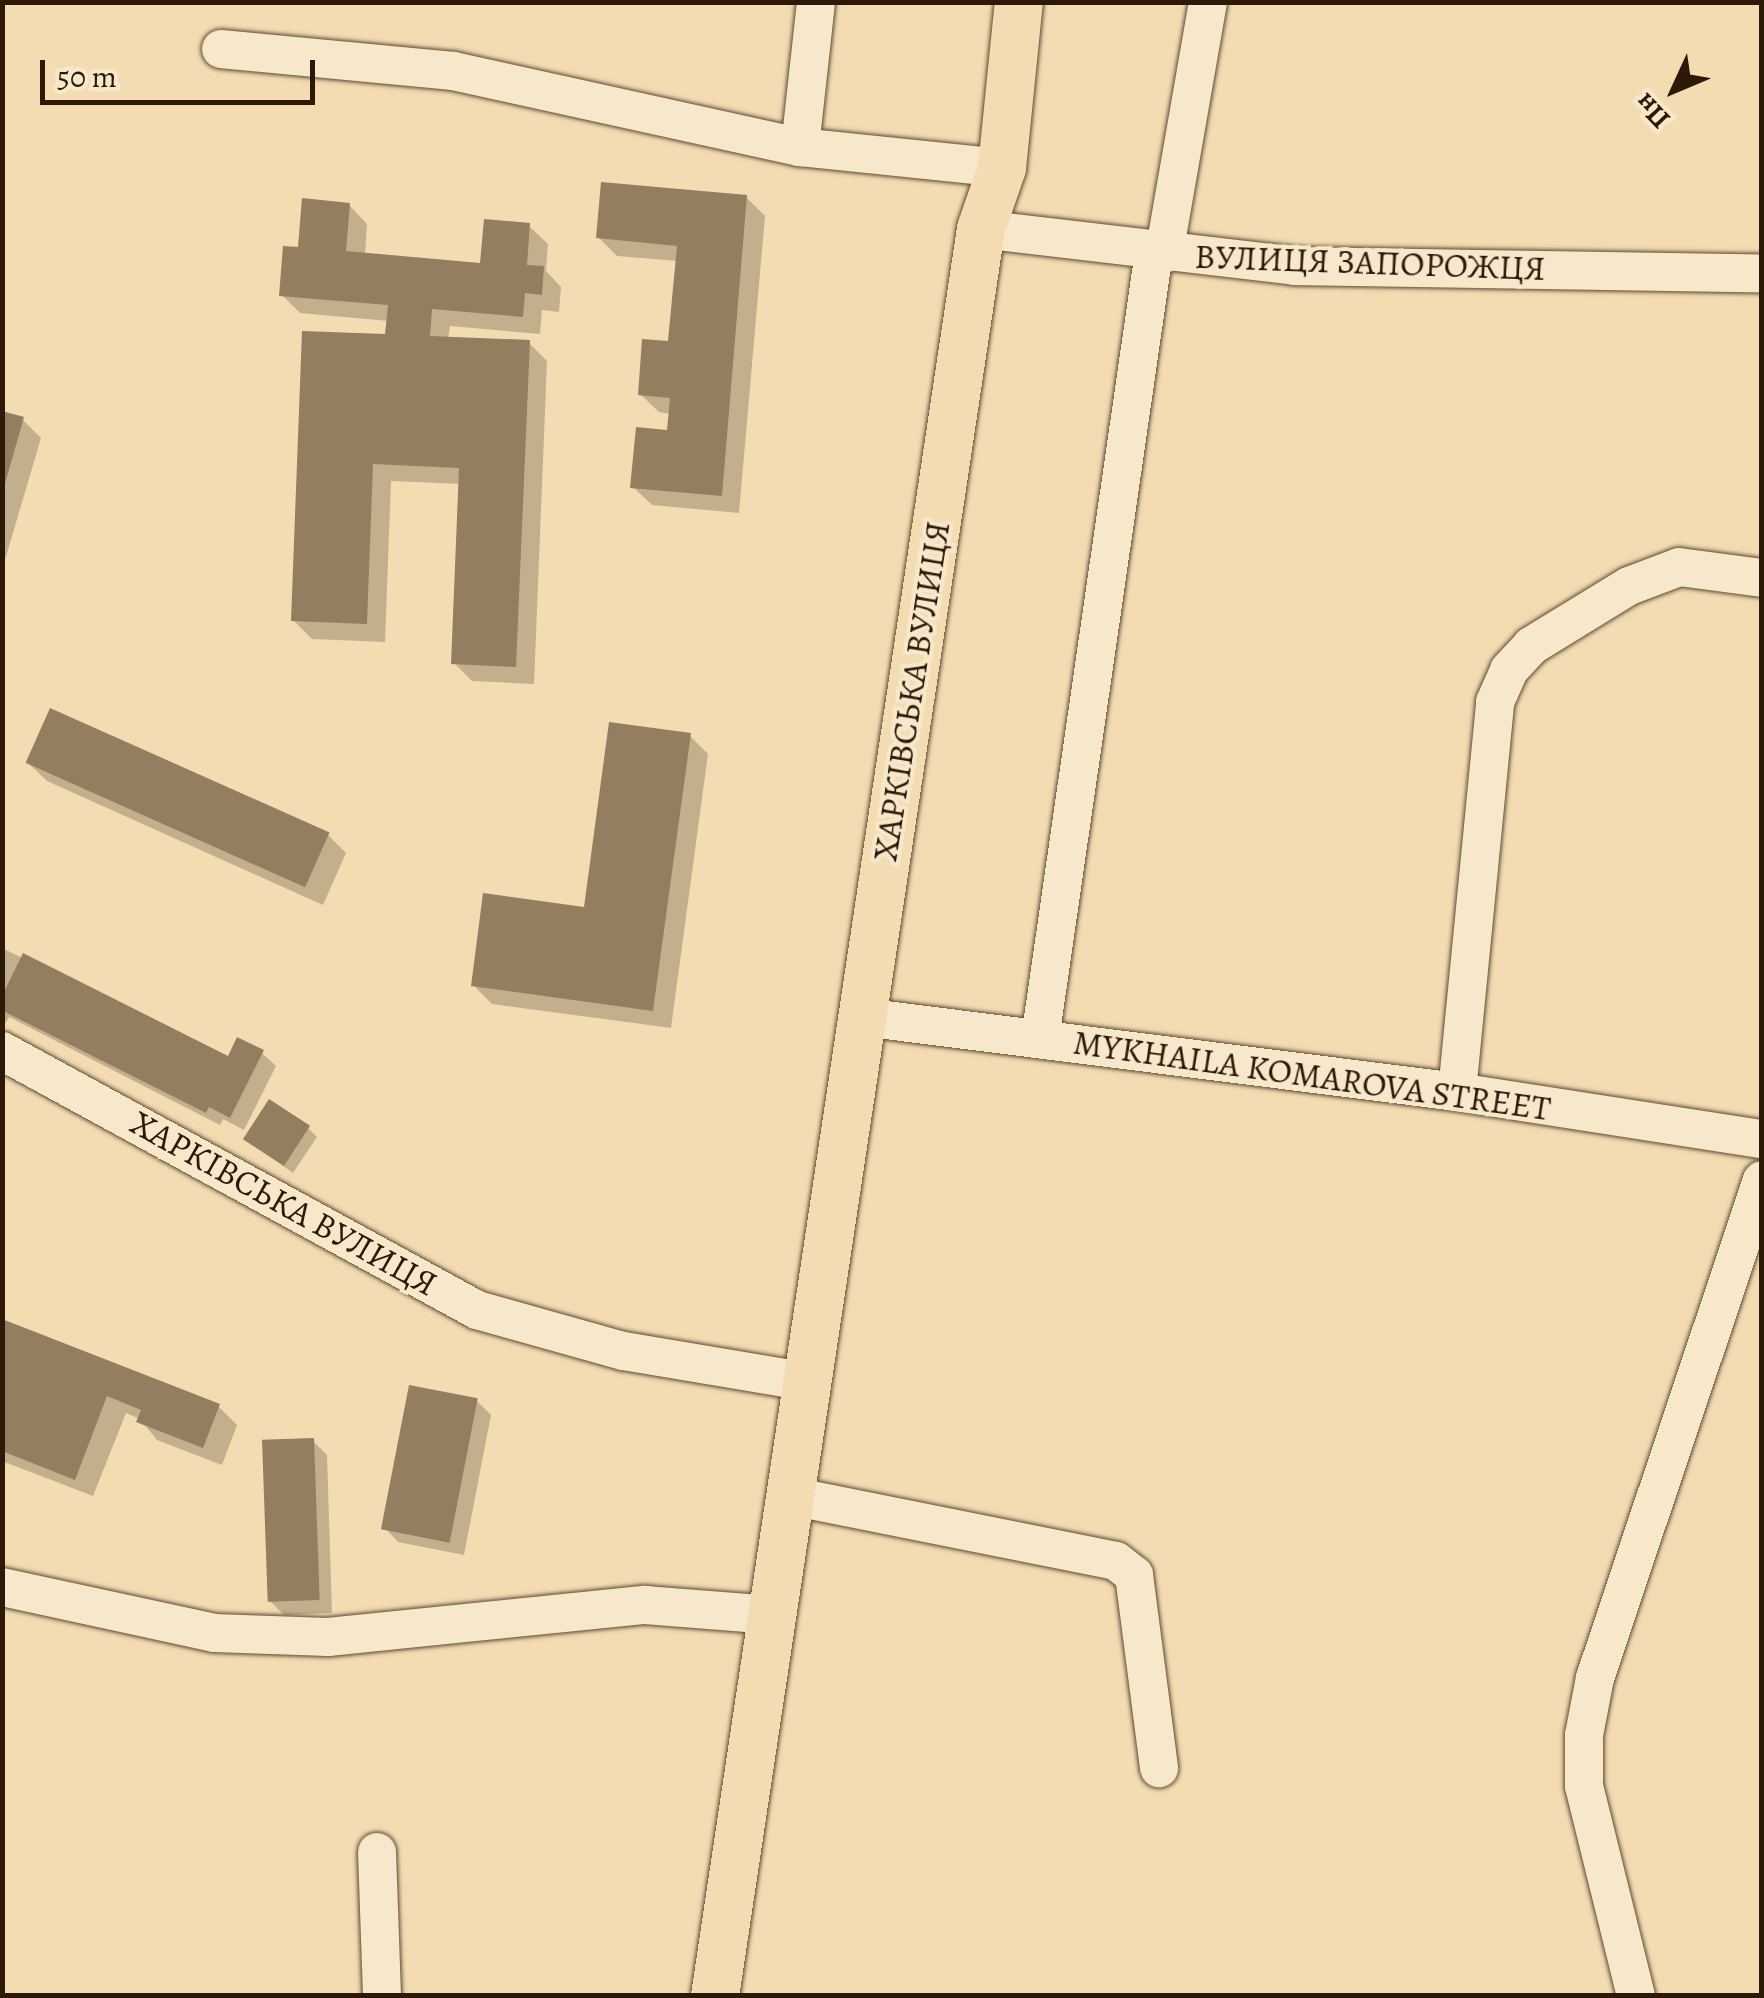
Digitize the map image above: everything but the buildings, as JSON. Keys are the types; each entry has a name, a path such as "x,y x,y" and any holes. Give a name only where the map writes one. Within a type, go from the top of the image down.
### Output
{"main road":[{"name":"ХАРКІВСЬКА ВУЛИЦЯ","path":"715,1996 981,229 1002,168 1020,2"}],"street":[{"path":"800,147 816,2"},
{"path":"1040,1039 1159,253 1208,2"},
{"path":"221,49 452,72 800,147 1002,168"},
{"name":"ВУЛИЦЯ ЗАПОРОЖЦЯ","path":"981,229 1294,266 1762,273"},
{"path":"1457,1092 1495,702 1509,670 1531,646 1629,586 1678,568 1762,578"},
{"name":"MYKHAILA KOMAROVA STREET","path":"862,1017 1457,1092 1762,1139"},
{"name":"ХАРКІВСЬКА ВУЛИЦЯ","path":"2,1051 476,1310 623,1351 809,1382"},
{"path":"1636,1996 1584,1786 1584,1735 1595,1678 1762,1180"},
{"path":"792,1496 1116,1561 1134,1575 1159,1768"},
{"path":"2,1587 214,1633 328,1637 645,1605 773,1615"},
{"path":"378,1852 382,1996"}]}
